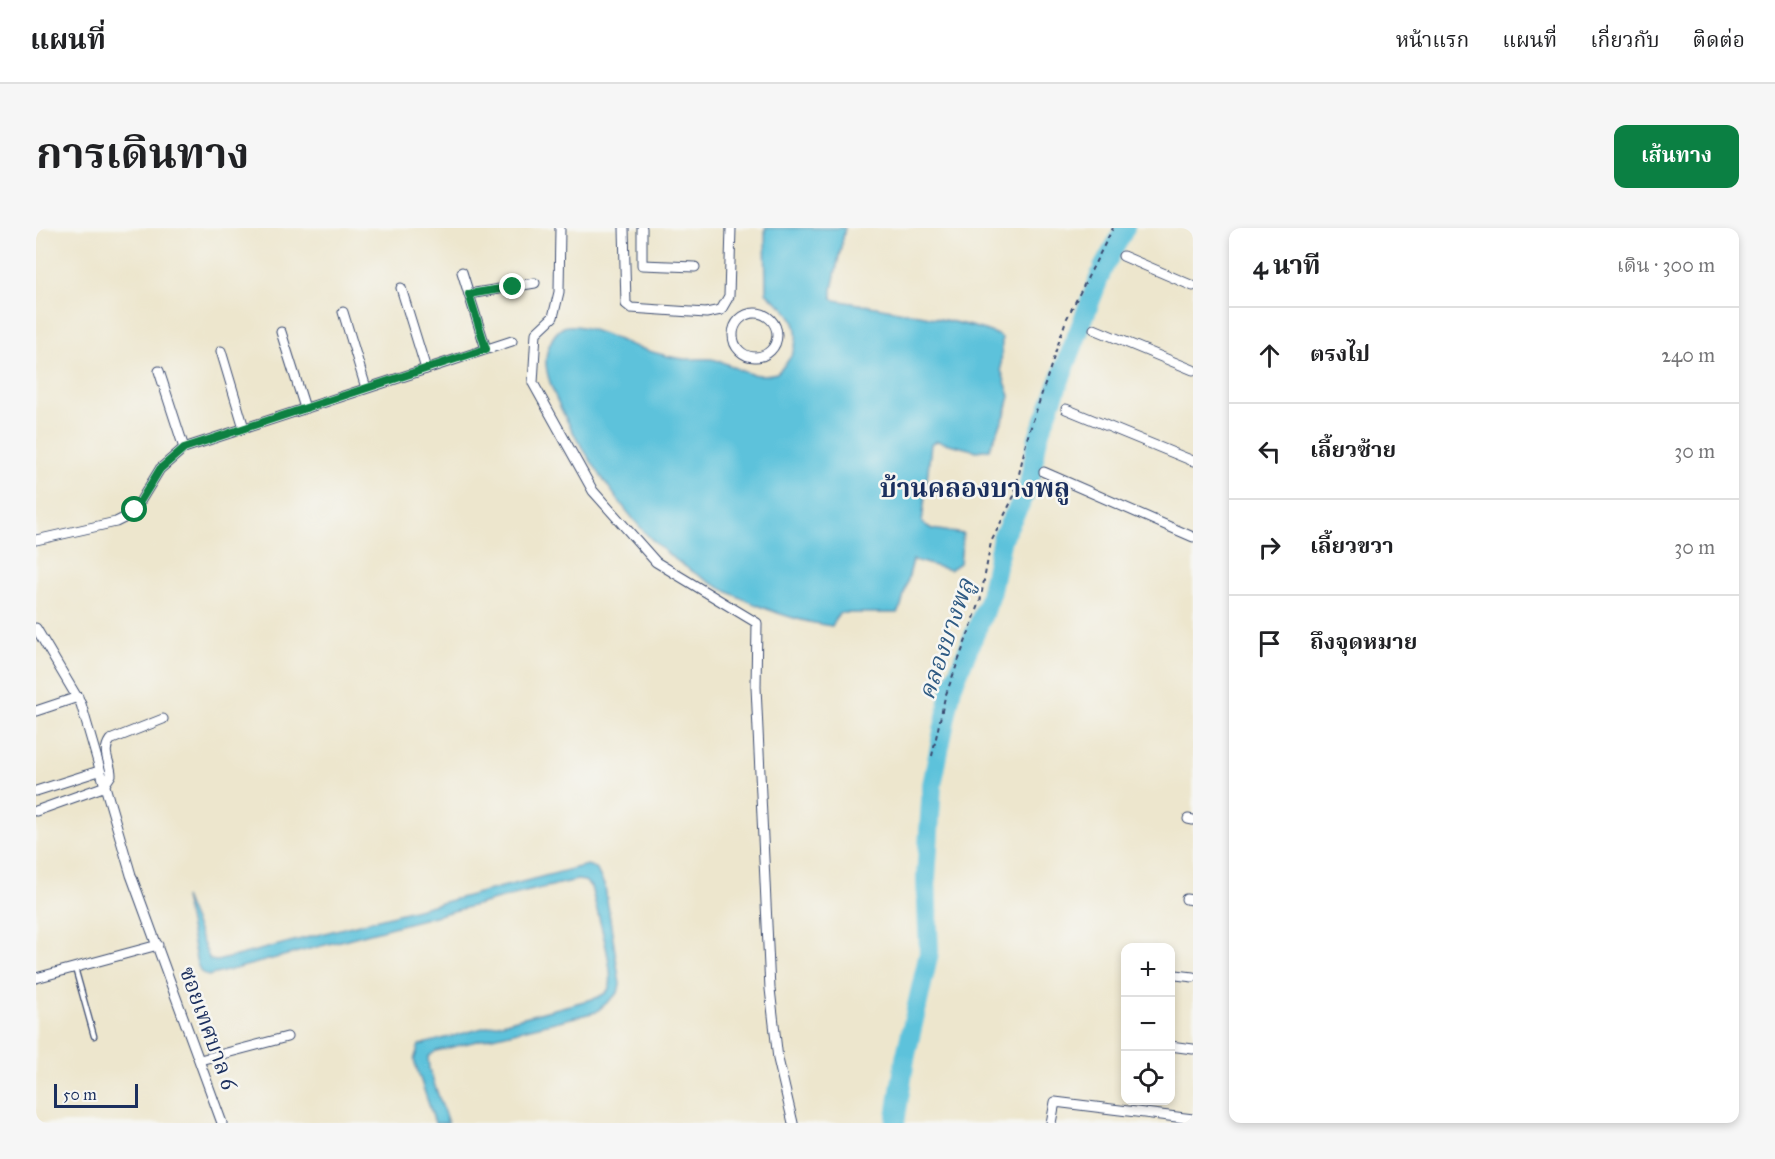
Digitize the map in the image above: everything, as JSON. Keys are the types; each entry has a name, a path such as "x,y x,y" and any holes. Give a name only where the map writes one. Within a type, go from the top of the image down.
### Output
{"street":[{"path":"560,228 559,292 553,317 536,333 533,383 593,491 656,562 730,610 757,623 756,687 770,989 778,1059 793,1123"},
{"path":"624,228 626,304 631,308 716,313 721,310 729,296 731,228"},
{"path":"642,228 642,265 695,267"},
{"path":"1123,256 1193,286"},
{"path":"462,272 486,349"},
{"path":"469,294 535,284"},
{"path":"401,288 426,369"},
{"path":"721,310 737,322"},
{"path":"343,312 366,388"},
{"path":"753,313 770,319 777,336 772,348 757,357 739,351 732,334 737,322 753,313"},
{"path":"1094,329 1193,370"},
{"path":"281,332 305,408"},
{"path":"36,540 116,522 128,516 135,510 160,469 184,448 512,341"},
{"path":"221,351 244,428"},
{"path":"159,371 184,448"},
{"path":"1066,409 1193,461"},
{"path":"1044,471 1193,537"},
{"name":"ซอยเทศบาล 6","path":"36,628 78,698 131,875 222,1123"},
{"path":"36,711 78,698"},
{"path":"36,811 103,787 111,775 106,757 106,746 110,741 163,719"},
{"path":"36,791 99,771"},
{"path":"36,978 158,945"},
{"path":"1176,975 1193,977"},
{"path":"200,1060 287,1037"},
{"path":"1175,1047 1193,1049"},
{"path":"1051,1123 1055,1102 1193,1119"}],"lane":[{"path":"75,968 94,1036"}],"path":[{"path":"932,756 945,697 980,603 991,542 1014,496 1027,439 1066,320 1113,228"}],"water":[{"path":"765,228 845,228 832,289 832,298 835,300 950,321 1002,338 1001,370 1010,396 1005,415 989,449 977,451 937,441 931,444 922,523 932,529 963,534 960,563 950,570 913,560 901,606 897,613 839,613 832,626 810,622 764,608 741,598 677,561 645,533 609,488 574,434 550,383 546,364 548,349 558,331 568,326 586,328 671,357 712,359 752,374 777,373 794,350 796,333 791,316 766,292"},
{"path":"587,865 596,868 605,887 620,984 618,993 596,1012 436,1051 428,1057 429,1069 448,1123 435,1123 414,1060 419,1045 596,998 609,988 611,977 604,937 591,887 585,881 577,880 525,892 208,976 201,972 197,964 184,897 210,960 217,961"}],"waterway":[{"name":"คลองบางพลู","path":"895,1123 905,1059 929,953 926,879 932,785 952,687 989,600 1002,538 1028,489 1038,437 1103,268 1125,228"}],"district":[{"name":"บ้านคลองบางพลู","path":"975,488"}],"route":[{"path":"135,510 160,469 184,448 486,349 469,294 513,287"}]}
